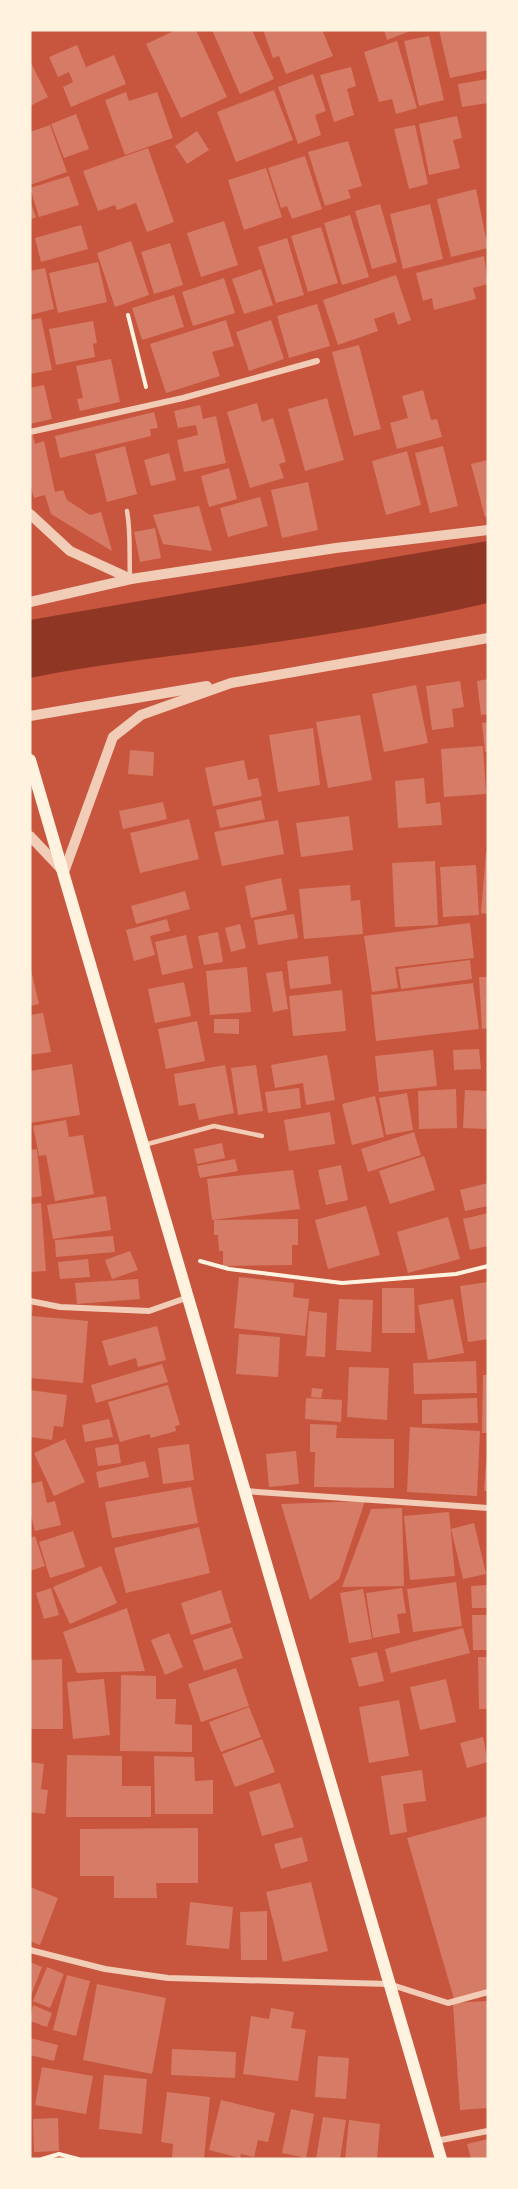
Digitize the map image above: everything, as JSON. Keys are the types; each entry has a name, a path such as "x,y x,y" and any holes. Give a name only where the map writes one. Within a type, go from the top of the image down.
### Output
{"main road":[{"path":"30,760 173,1255 441,2159"}],"street":[{"path":"30,432 150,405 316,361"},
{"path":"30,514 70,551 131,579"},
{"path":"30,602 131,579 336,548 488,530"},
{"path":"30,716 488,638"},
{"path":"30,836 64,872 113,737 141,715 231,683"},
{"path":"30,1301 60,1307 149,1311 186,1298"},
{"path":"243,1491 488,1508"},
{"path":"30,1950 105,1969 168,1978 389,1984 448,2003 488,1992"},
{"path":"436,2141 488,2131"}],"lane":[{"path":"127,511 131,534 129,553 131,579"},
{"path":"142,1146 214,1126 262,1136"}],"path":[{"path":"128,315 150,405"},
{"path":"173,1255 229,1269 342,1283 456,1274 488,1266"},
{"path":"42,2159 59,2154 78,2159"}],"shaded area":[{"path":"488,541 488,603 329,634 30,678 30,620"}],"building":[{"path":"176,30 196,30 227,97 181,118 146,44"},
{"path":"212,30 252,30 274,79 240,94"},
{"path":"263,30 329,30 323,32 333,56 286,74 279,56 273,58"},
{"path":"384,30 413,30 387,40"},
{"path":"439,30 487,30 488,70 450,78"},
{"path":"429,36 444,100 419,106 404,41"},
{"path":"397,41 417,108 396,114 392,99 379,102 364,52"},
{"path":"77,45 86,67 114,55 126,84 71,107 63,87 73,82 69,72 58,77 49,57"},
{"path":"30,61 48,97 30,106"},
{"path":"351,67 356,86 347,89 354,115 334,122 320,75"},
{"path":"313,74 326,111 315,115 321,135 298,144 278,87"},
{"path":"488,79 488,103 462,107 458,84"},
{"path":"274,90 293,140 236,162 217,112"},
{"path":"126,92 129,101 157,92 173,138 125,155 105,100"},
{"path":"76,114 89,149 64,158 51,124"},
{"path":"457,116 462,138 453,140 460,168 429,175 419,124"},
{"path":"50,125 67,172 30,185 30,132"},
{"path":"415,125 428,184 409,189 394,129"},
{"path":"197,131 209,150 187,164 175,146"},
{"path":"348,141 362,186 348,190 351,198 325,206 308,152"},
{"path":"148,148 174,222 147,232 136,203 117,210 115,205 98,211 83,171"},
{"path":"305,156 322,209 292,219 287,206 281,208 268,168"},
{"path":"266,168 282,217 244,230 228,180"},
{"path":"69,176 79,205 39,217 30,188"},
{"path":"476,189 488,248 451,257 437,199"},
{"path":"30,201 36,217 30,220"},
{"path":"380,204 397,262 372,269 355,211"},
{"path":"430,204 443,259 403,269 390,214"},
{"path":"350,215 369,277 342,285 324,223"},
{"path":"224,221 238,265 201,277 187,233"},
{"path":"81,225 88,249 41,262 35,238"},
{"path":"321,227 338,283 308,292 291,236"},
{"path":"287,238 304,295 276,303 258,247"},
{"path":"131,241 149,295 115,307 97,253"},
{"path":"170,243 183,285 154,294 141,252"},
{"path":"484,256 488,284 473,288 476,299 434,310 432,298 423,301 416,273"},
{"path":"98,262 107,302 58,313 49,273"},
{"path":"45,268 54,309 30,315 30,271"},
{"path":"261,269 273,305 244,314 232,279"},
{"path":"396,275 411,320 398,325 394,312 374,319 378,331 338,345 323,300"},
{"path":"224,278 235,313 193,326 182,292"},
{"path":"174,295 184,327 142,340 132,308"},
{"path":"317,304 330,346 289,358 277,316"},
{"path":"41,318 52,370 30,374 30,320"},
{"path":"226,320 234,346 212,352 220,376 166,393 150,344"},
{"path":"271,320 284,359 249,371 236,332"},
{"path":"93,321 97,343 93,344 95,357 56,365 49,329"},
{"path":"359,345 381,429 354,436 332,352"},
{"path":"111,359 120,402 80,411 77,399 83,398 76,366"},
{"path":"44,385 52,419 30,424 30,388"},
{"path":"423,390 431,420 437,419 442,437 397,449 390,423 408,418 402,396"},
{"path":"327,398 344,460 305,471 288,409"},
{"path":"257,403 262,422 273,418 286,462 279,464 284,478 250,488 227,412"},
{"path":"200,405 203,419 216,416 226,463 184,472 177,440 198,435 196,425 178,428 174,411"},
{"path":"154,412 158,428 150,429 151,436 60,458 55,436"},
{"path":"33,435 35,444 44,441 55,492 63,490 67,500 90,515 101,512 112,551 51,514 45,495 34,498 30,484 30,436"},
{"path":"125,446 137,494 107,502 95,454"},
{"path":"443,446 458,506 430,513 415,453"},
{"path":"407,451 421,505 386,515 372,461"},
{"path":"169,453 176,480 151,486 144,460"},
{"path":"488,460 488,516 485,517 471,464"},
{"path":"229,468 237,499 209,507 201,476"},
{"path":"308,482 318,530 282,538 271,490"},
{"path":"260,497 268,526 228,537 220,508"},
{"path":"199,506 212,551 163,544 153,515"},
{"path":"155,528 161,558 140,562 134,532"},
{"path":"488,679 488,714 481,715 477,681"},
{"path":"460,681 464,707 452,709 454,727 432,730 426,686"},
{"path":"416,685 428,743 384,752 372,694"},
{"path":"360,715 372,780 328,788 316,722"},
{"path":"488,722 488,751 485,752 482,723"},
{"path":"313,728 320,785 278,792 269,735"},
{"path":"483,746 486,794 444,797 441,749"},
{"path":"130,750 154,752 153,776 128,774"},
{"path":"244,760 248,780 258,778 262,796 213,806 205,768"},
{"path":"424,778 426,804 440,802 442,825 398,828 395,781"},
{"path":"261,800 265,819 220,828 216,810"},
{"path":"163,802 167,819 123,829 119,811"},
{"path":"349,816 353,850 301,857 296,823"},
{"path":"189,819 199,859 140,873 130,833"},
{"path":"278,820 284,854 222,866 214,832"},
{"path":"486,852 488,852 488,914 481,913"},
{"path":"435,861 438,925 395,927 392,863"},
{"path":"476,865 479,915 443,917 440,867"},
{"path":"281,878 287,910 251,918 245,886"},
{"path":"350,885 351,901 360,900 363,934 304,939 299,889"},
{"path":"185,891 190,909 136,924 131,906"},
{"path":"294,914 298,938 258,945 254,920"},
{"path":"167,919 170,931 150,936 155,955 134,961 126,930"},
{"path":"470,923 474,958 395,967 398,988 372,992 364,936"},
{"path":"240,924 246,948 231,952 225,928"},
{"path":"218,932 223,962 204,965 198,936"},
{"path":"186,935 193,968 162,975 155,942"},
{"path":"328,956 331,984 290,989 287,961"},
{"path":"470,960 472,979 401,989 398,969"},
{"path":"30,966 39,1004 30,1006"},
{"path":"247,967 251,1012 210,1015 206,971"},
{"path":"282,971 288,1009 273,1012 266,973"},
{"path":"479,977 488,977 488,1028 482,1029"},
{"path":"184,982 191,1016 155,1023 148,989"},
{"path":"473,983 479,1029 376,1041 371,995"},
{"path":"342,990 346,1031 293,1036 289,996"},
{"path":"43,1013 51,1052 30,1055 30,1015"},
{"path":"214,1019 239,1019 239,1034 214,1033"},
{"path":"197,1021 205,1061 166,1069 158,1029"},
{"path":"479,1049 481,1069 454,1070 453,1050"},
{"path":"433,1050 437,1086 379,1092 375,1056"},
{"path":"327,1055 335,1100 306,1105 303,1083 275,1088 271,1065"},
{"path":"72,1064 80,1115 30,1123 30,1071"},
{"path":"225,1065 234,1113 199,1120 195,1103 179,1106 174,1074"},
{"path":"256,1065 263,1111 238,1115 231,1068"},
{"path":"299,1088 301,1108 268,1113 265,1092"},
{"path":"456,1089 457,1128 419,1129 418,1091"},
{"path":"465,1090 488,1091 486,1129 463,1128"},
{"path":"407,1093 413,1130 386,1135 379,1098"},
{"path":"375,1096 384,1137 352,1145 342,1104"},
{"path":"330,1112 335,1144 289,1151 284,1120"},
{"path":"66,1120 69,1137 83,1135 94,1194 55,1201 46,1155 39,1156 33,1126"},
{"path":"414,1132 421,1155 368,1172 361,1149"},
{"path":"222,1143 225,1158 197,1164 194,1149"},
{"path":"37,1149 42,1196 30,1198 30,1150"},
{"path":"424,1156 435,1190 390,1204 379,1171"},
{"path":"235,1159 238,1171 200,1178 197,1166"},
{"path":"341,1165 348,1200 326,1205 318,1170"},
{"path":"293,1170 300,1209 212,1220 207,1179"},
{"path":"488,1183 488,1206 465,1211 460,1190"},
{"path":"106,1196 111,1230 53,1239 47,1205"},
{"path":"41,1203 46,1271 30,1272 30,1204"},
{"path":"366,1206 380,1255 328,1269 315,1220"},
{"path":"488,1213 488,1246 470,1250 463,1219"},
{"path":"448,1217 460,1259 408,1273 397,1232"},
{"path":"298,1219 298,1245 292,1245 292,1265 223,1266 223,1251 219,1251 218,1235 214,1235 214,1220"},
{"path":"113,1236 115,1252 56,1257 55,1240"},
{"path":"130,1251 138,1270 112,1279 105,1260"},
{"path":"88,1259 90,1277 60,1279 58,1262"},
{"path":"239,1277 294,1283 293,1297 309,1299 305,1336 234,1328"},
{"path":"138,1279 140,1299 77,1304 75,1283"},
{"path":"488,1282 488,1339 468,1342 460,1286"},
{"path":"382,1288 414,1288 415,1333 382,1333"},
{"path":"339,1299 373,1300 371,1352 336,1350"},
{"path":"453,1299 464,1353 428,1360 418,1305"},
{"path":"30,1304 33,1304 32,1316 88,1321 83,1383 30,1378"},
{"path":"309,1311 327,1313 325,1357 306,1356"},
{"path":"157,1326 166,1360 138,1367 136,1358 109,1366 102,1341"},
{"path":"239,1334 280,1337 278,1377 236,1374"},
{"path":"476,1361 477,1393 414,1394 413,1363"},
{"path":"162,1364 168,1382 96,1403 91,1385"},
{"path":"349,1367 389,1368 387,1420 347,1417"},
{"path":"483,1375 488,1375 488,1433 482,1433"},
{"path":"168,1385 180,1425 175,1426 176,1431 151,1438 149,1434 120,1442 108,1402"},
{"path":"312,1388 323,1389 321,1398 311,1397"},
{"path":"30,1390 67,1395 63,1427 54,1426 52,1440 30,1437"},
{"path":"306,1398 342,1400 341,1422 305,1419"},
{"path":"477,1398 478,1423 422,1424 422,1400"},
{"path":"109,1419 113,1437 85,1442 82,1425"},
{"path":"310,1424 337,1425 336,1438 394,1439 394,1488 314,1487 315,1452 310,1452"},
{"path":"410,1427 480,1431 477,1496 407,1492"},
{"path":"65,1439 85,1482 54,1496 34,1453"},
{"path":"118,1444 121,1463 98,1466 95,1448"},
{"path":"189,1444 194,1480 163,1484 158,1448"},
{"path":"296,1451 299,1484 269,1487 266,1454"},
{"path":"145,1461 149,1477 99,1488 96,1472"},
{"path":"486,1461 488,1461 488,1491 484,1491"},
{"path":"42,1481 47,1503 55,1501 61,1525 35,1531 30,1512 30,1484"},
{"path":"191,1487 198,1523 112,1538 105,1502"},
{"path":"365,1501 339,1579 310,1600 281,1504"},
{"path":"402,1508 404,1586 342,1587 371,1509"},
{"path":"449,1512 455,1576 410,1580 404,1516"},
{"path":"474,1523 486,1574 463,1579 451,1529"},
{"path":"199,1527 210,1573 126,1593 114,1548"},
{"path":"73,1531 85,1567 50,1578 39,1542"},
{"path":"35,1536 45,1566 30,1571 30,1538"},
{"path":"101,1566 117,1603 70,1624 53,1587"},
{"path":"456,1582 462,1626 413,1632 407,1589"},
{"path":"488,1585 488,1608 472,1608 471,1586"},
{"path":"51,1588 59,1615 44,1619 36,1593"},
{"path":"402,1588 406,1613 397,1614 400,1633 373,1638 366,1593"},
{"path":"363,1589 372,1639 349,1643 340,1593"},
{"path":"221,1590 231,1623 191,1635 181,1603"},
{"path":"127,1608 145,1671 77,1673 63,1632"},
{"path":"472,1615 488,1615 488,1650 473,1650"},
{"path":"232,1627 243,1658 204,1671 193,1640"},
{"path":"463,1628 470,1653 391,1673 385,1649"},
{"path":"169,1633 183,1667 165,1675 151,1640"},
{"path":"377,1652 384,1681 359,1687 351,1658"},
{"path":"478,1657 488,1657 488,1709 479,1709"},
{"path":"62,1659 63,1729 30,1729 30,1660"},
{"path":"236,1668 249,1706 201,1722 188,1684"},
{"path":"121,1675 156,1676 156,1699 176,1699 175,1724 192,1725 192,1752 120,1751"},
{"path":"104,1679 110,1735 73,1739 67,1682"},
{"path":"446,1679 456,1722 420,1730 410,1687"},
{"path":"399,1700 409,1756 369,1763 359,1707"},
{"path":"249,1707 261,1737 221,1752 209,1722"},
{"path":"483,1737 488,1762 467,1768 460,1743"},
{"path":"262,1739 275,1772 235,1787 222,1754"},
{"path":"67,1755 122,1756 122,1786 151,1786 151,1817 66,1817"},
{"path":"154,1756 194,1757 195,1781 213,1780 213,1814 155,1814"},
{"path":"30,1762 44,1764 41,1789 48,1790 45,1814 30,1812"},
{"path":"422,1770 426,1801 403,1804 407,1832 390,1835 381,1776"},
{"path":"280,1783 294,1827 262,1836 249,1792"},
{"path":"488,1816 488,1989 454,1999 407,1838"},
{"path":"198,1828 198,1883 156,1883 157,1898 114,1898 114,1876 80,1876 80,1829"},
{"path":"302,1837 308,1861 281,1869 274,1844"},
{"path":"311,1882 328,1951 283,1962 266,1892"},
{"path":"30,1887 58,1898 40,1945 30,1941"},
{"path":"190,1902 233,1907 229,1949 186,1945"},
{"path":"267,1911 267,1960 241,1960 240,1912"},
{"path":"30,1962 42,1967 30,1998"},
{"path":"47,1967 64,1974 50,2008 33,2001"},
{"path":"67,1975 90,1981 76,2036 53,2030"},
{"path":"97,1984 166,1998 152,2074 83,2060"},
{"path":"488,2001 488,2108 460,2110 453,2003"},
{"path":"33,2005 52,2013 47,2027 30,2021"},
{"path":"271,2008 294,2012 291,2028 306,2030 298,2081 243,2074 251,2016 269,2019"},
{"path":"30,2038 58,2045 54,2061 30,2055"},
{"path":"172,2049 236,2052 235,2078 171,2075"},
{"path":"318,2056 349,2058 346,2099 315,2097"},
{"path":"42,2067 93,2076 86,2114 35,2105"},
{"path":"104,2075 147,2079 142,2134 99,2129"},
{"path":"167,2092 210,2097 204,2159 172,2158 173,2144 161,2142"},
{"path":"221,2100 275,2113 268,2142 258,2140 254,2157 241,2154 240,2158 209,2150"},
{"path":"291,2109 314,2114 306,2158 282,2153"},
{"path":"323,2117 346,2120 340,2159 316,2159"},
{"path":"58,2118 59,2151 34,2152 33,2119"},
{"path":"349,2120 380,2124 377,2159 345,2159"},
{"path":"488,2139 488,2159 471,2159 467,2144"}]}
